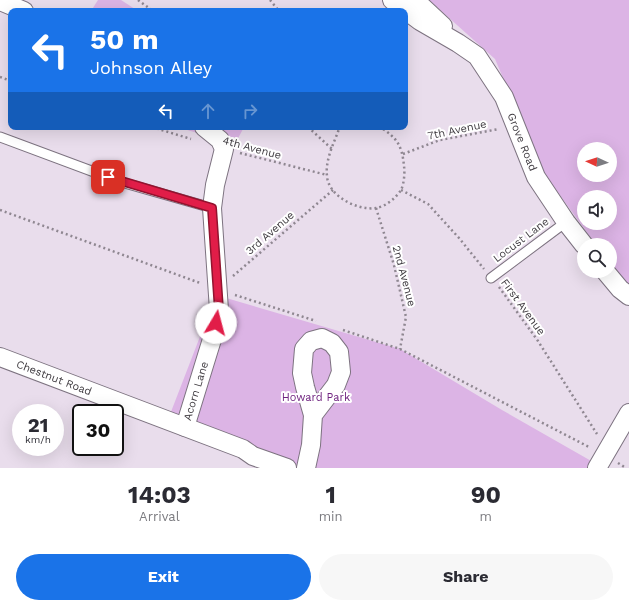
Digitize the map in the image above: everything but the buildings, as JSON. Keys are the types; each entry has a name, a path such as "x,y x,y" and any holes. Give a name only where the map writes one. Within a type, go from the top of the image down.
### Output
{"street":[{"name":"Grove Road","path":"392,0 403,8"},
{"name":"Grove Road","path":"415,0 445,27 458,43"},
{"path":"0,1 17,8"},
{"name":"Grove Road","path":"408,12 477,56 504,97 536,178 579,238"},
{"path":"200,134 220,140 224,149"},
{"name":"Acorn Lane","path":"185,427 213,336 219,310 212,208 224,149"},
{"path":"611,278 620,289 629,296"},
{"name":"Chestnut Road","path":"0,357 243,449 253,456 287,468"},
{"path":"600,462 629,413"},
{"path":"306,468 311,445 314,415"}],"lane":[{"path":"0,137 121,182 212,208"},
{"name":"Locust Lane","path":"491,278 566,222"}],"path":[{"path":"138,0 149,8"},
{"path":"270,0 277,8"},
{"name":"7th Avenue","path":"403,154 440,140 516,126"},
{"path":"173,130 200,134"},
{"path":"311,130 332,149"},
{"path":"340,130 332,149 327,175 328,183 333,190 353,206 376,208 388,204 401,190 405,174 403,154 394,137 384,130"},
{"name":"4th Avenue","path":"224,149 327,175"},
{"name":"3rd Avenue","path":"218,290 333,190"},
{"name":"First Avenue","path":"401,190 428,204 459,238 538,341 602,441 600,462"},
{"name":"2nd Avenue","path":"376,208 394,265 406,317 400,349"}],"green space":[{"path":"98,0 121,0 133,8 93,8"},
{"path":"429,0 629,0 629,289 617,276 617,238 591,238 585,230 617,230 617,190 577,190 577,219 543,172 495,59"},
{"path":"187,130 242,130 235,144"},
{"name":"Howard Park","path":"216,295 400,349 593,462 590,468 304,468 169,417"}],"route":[{"path":"108,177 212,208 219,310 216,323"}]}
